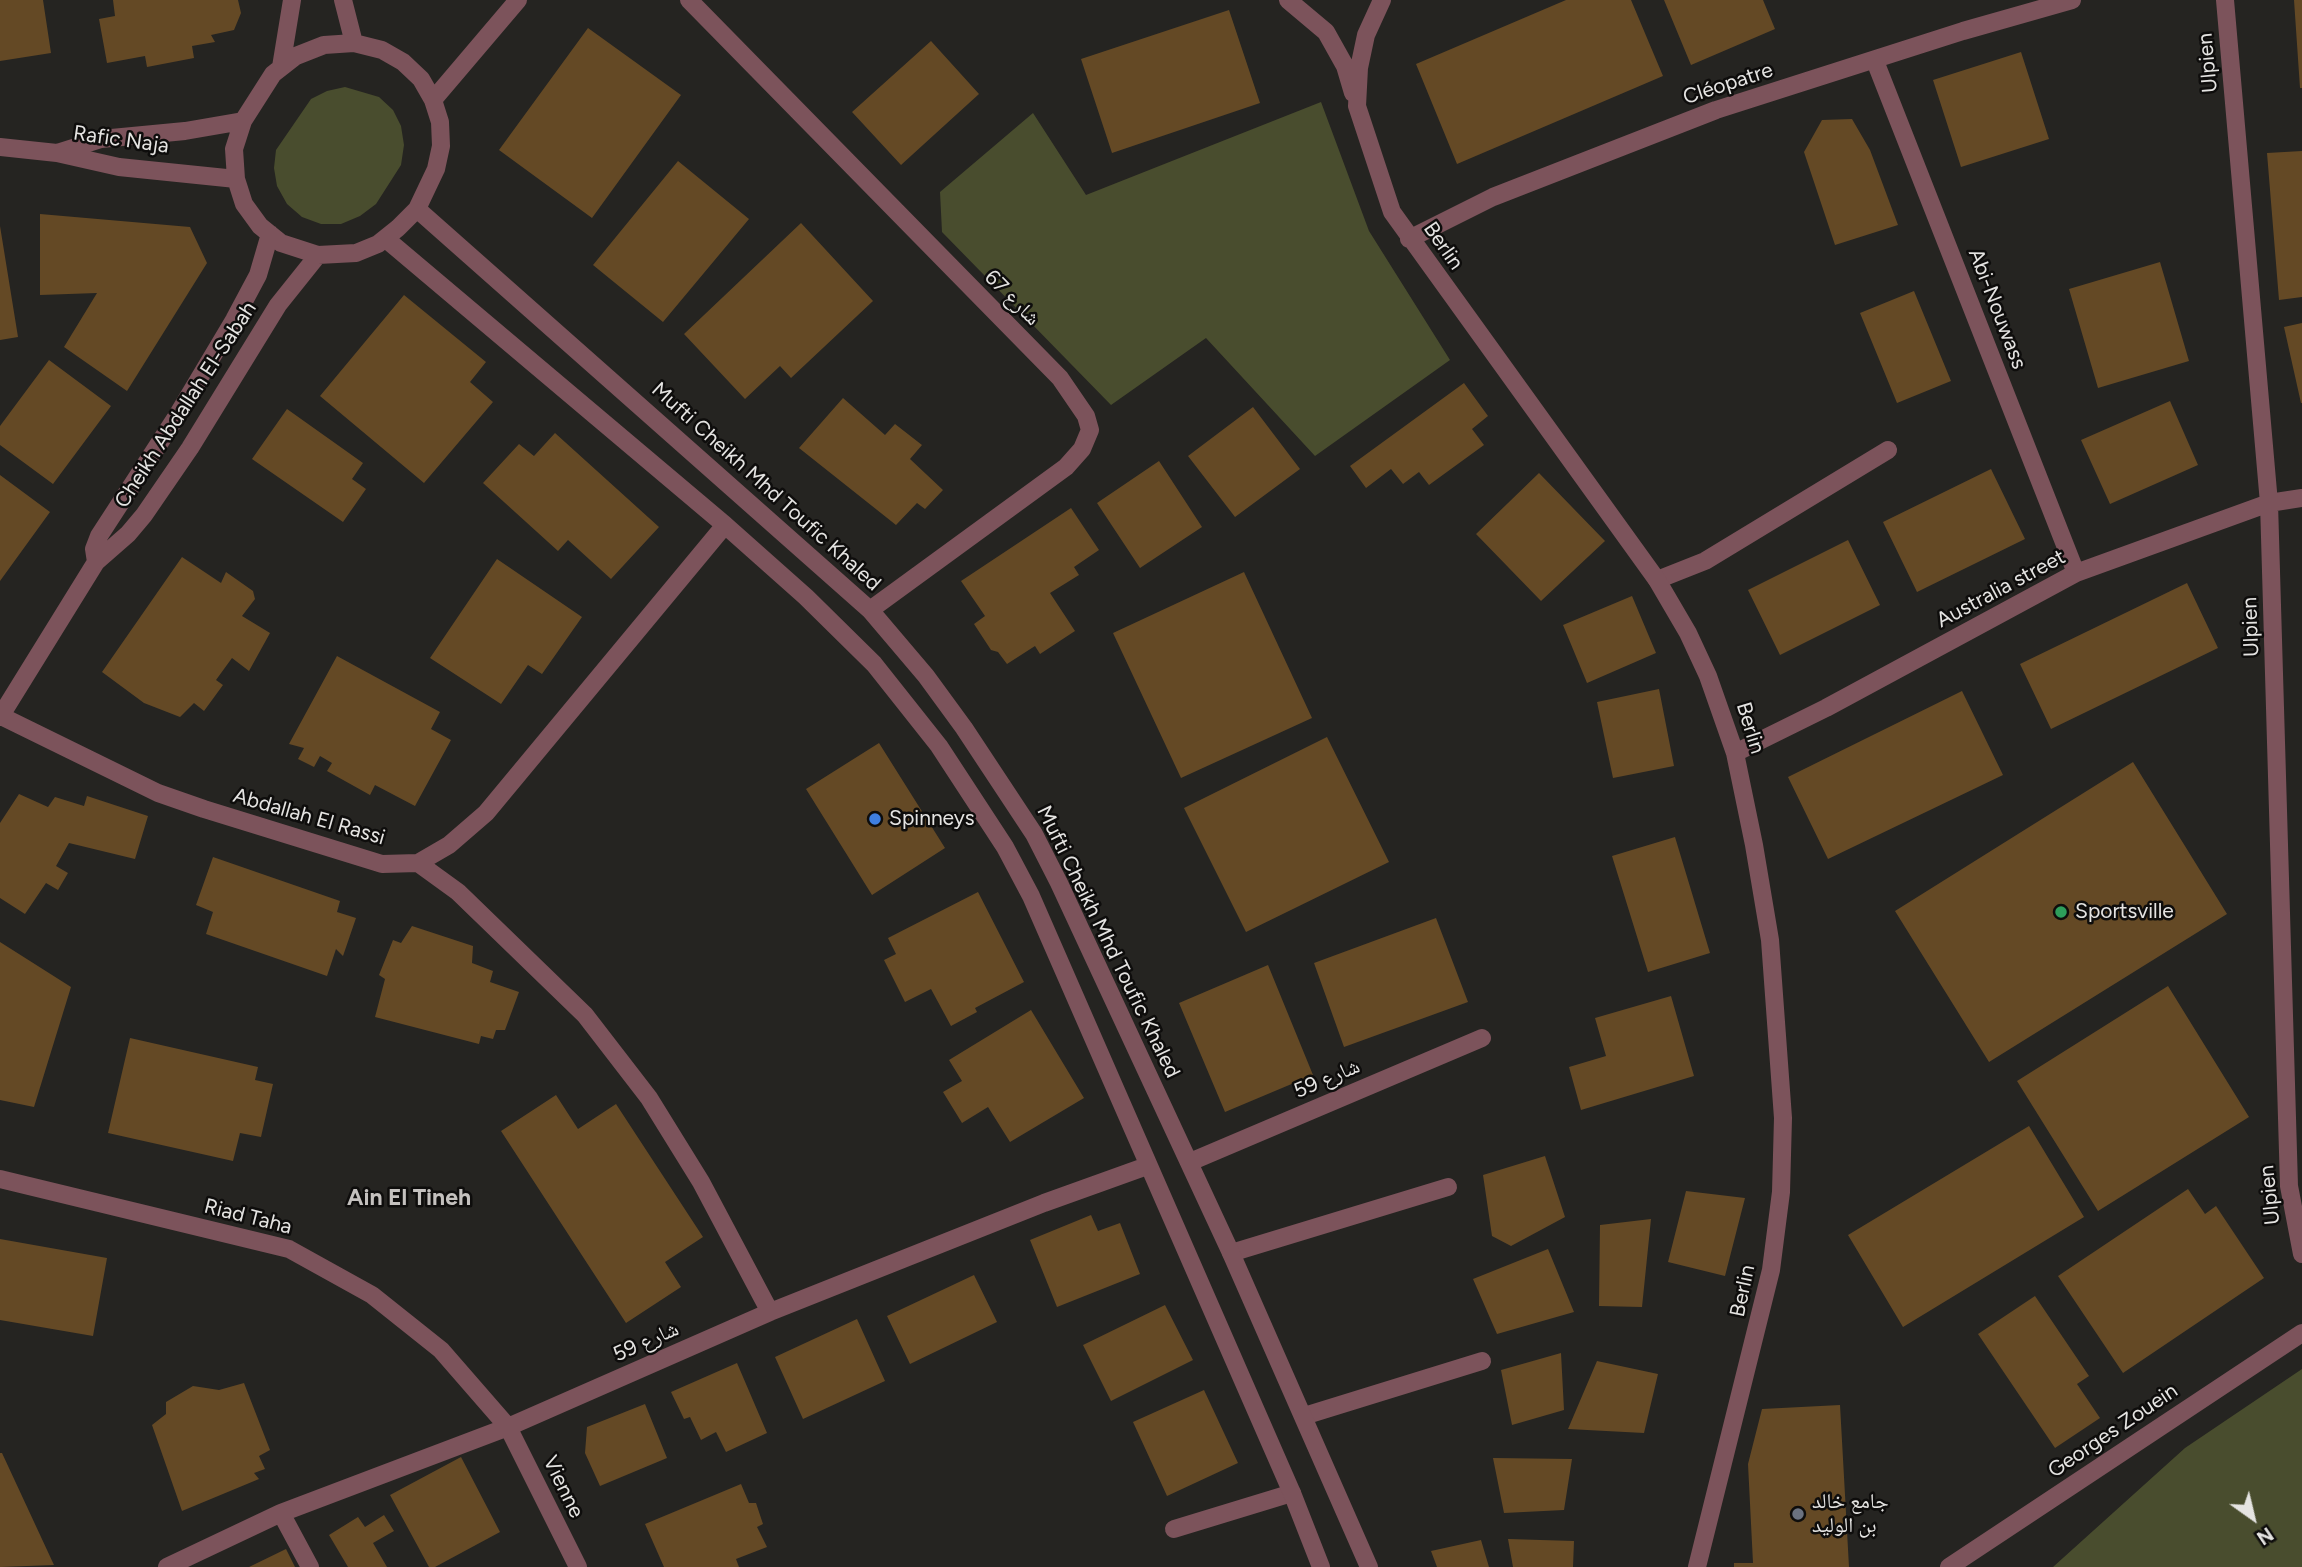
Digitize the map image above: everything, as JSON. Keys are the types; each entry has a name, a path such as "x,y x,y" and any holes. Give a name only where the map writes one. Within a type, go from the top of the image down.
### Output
{"street":[{"path":"281,67 292,0"},
{"path":"343,0 354,43"},
{"path":"433,100 518,0"},
{"name":"شارع 67","path":"689,0 1060,379 1086,415 1090,430 1082,449 1066,467 870,610"},
{"path":"1288,0 1326,32 1345,66 1357,106"},
{"name":"Berlin","path":"1382,0 1366,35 1359,68 1357,106 1392,212 1657,580 1708,676 1735,753 1770,940 1783,1118 1781,1192 1766,1295 1697,1567"},
{"name":"Cléopatre","path":"1409,239 1493,197 1716,110 1963,31 2072,0"},
{"name":"Ulpien","path":"2225,0 2269,503 2289,1186 2302,1254"},
{"path":"354,43 382,50 403,62 421,79 433,100 440,122 441,146 436,169 417,209 386,239 356,253 318,255 281,243 260,226 244,204 236,178 234,149 243,121 273,74 296,56 324,45 354,43"},
{"name":"Abi-Nouwass","path":"1875,61 2076,573"},
{"path":"57,153 101,139 185,131 243,121"},
{"name":"Rafic Naja","path":"0,147 57,153 120,167 236,178"},
{"name":"Mufti Cheikh Mhd Toufic Khaled","path":"417,209 870,610 957,718 1034,834 1231,1253 1369,1567"},
{"path":"96,562 94,550 102,530 175,419 234,320 262,266 270,234"},
{"path":"386,239 725,525 846,636 902,696 1005,847 1103,1057 1147,1166 1292,1493 1321,1567"},
{"name":"Cheikh Abdallah El-Sabah","path":"0,716 96,562 128,534 144,515 190,448 278,306 318,255"},
{"path":"1657,580 1705,561 1741,541 1888,450"},
{"name":"Australia street","path":"1735,753 1826,709 2076,573 2269,503 2302,498"},
{"name":"Abdallah El Rassi","path":"0,716 169,797 318,847 382,864 418,863 449,845 486,813 725,525"},
{"path":"418,863 467,900 585,1015 649,1098 701,1182 770,1312"},
{"name":"شارع 59","path":"1189,1162 1482,1038"},
{"name":"شارع 59","path":"167,1567 281,1513 508,1427 770,1312 1044,1203 1147,1166"},
{"name":"Riad Taha","path":"0,1179 289,1249 372,1294 409,1322 442,1350 508,1427"},
{"path":"1231,1253 1448,1187"},
{"name":"Georges Zouein","path":"1949,1567 2302,1333"},
{"path":"1304,1416 1482,1361"},
{"name":"Vienne","path":"508,1427 578,1567"},
{"path":"1174,1529 1292,1493"},
{"path":"281,1513 310,1567"}],"green space":[{"path":"345,87 379,97 393,110 401,126 404,145 401,165 376,204 360,216 341,224 321,224 302,217 287,204 277,186 274,168 276,150 311,99 327,91"},
{"path":"1321,102 1369,231 1450,360 1315,456 1206,338 1111,405 942,232 940,192 1033,113 1086,195"},
{"path":"2302,1369 2302,1567 2053,1567 2185,1448"}],"building":[{"path":"0,0 43,0 51,53 0,61"},
{"path":"113,0 238,0 241,13 234,30 211,35 215,42 192,46 194,58 147,67 145,56 107,63 99,19 115,16"},
{"path":"1566,0 1631,0 1663,76 1457,164 1416,64"},
{"path":"1664,0 1763,0 1775,29 1691,65"},
{"path":"2294,0 2302,0 2302,88 2300,88"},
{"path":"1229,10 1260,103 1112,153 1081,59"},
{"path":"588,28 681,95 592,218 499,150"},
{"path":"931,41 979,94 901,165 852,112"},
{"path":"2021,52 2049,139 1961,167 1933,80"},
{"path":"1852,119 1870,150 1898,225 1835,245 1804,152 1822,120"},
{"path":"2302,151 2302,297 2279,300 2267,153"},
{"path":"678,161 749,219 663,322 593,265"},
{"path":"40,214 190,227 207,263 127,391 64,347 97,293 40,295"},
{"path":"801,223 873,301 791,378 780,366 745,399 684,334"},
{"path":"0,226 18,337 0,340"},
{"path":"2160,262 2189,361 2098,388 2069,289"},
{"path":"1914,291 1951,381 1897,403 1860,313"},
{"path":"404,295 486,362 470,382 493,402 424,483 320,396"},
{"path":"2302,323 2302,403 2301,403 2284,327"},
{"path":"49,360 111,406 53,484 0,445 0,426"},
{"path":"1464,383 1488,416 1472,429 1484,445 1429,485 1419,472 1403,484 1391,469 1366,488 1350,466"},
{"path":"843,398 885,435 895,424 922,445 910,459 943,490 925,509 917,503 896,525 799,448"},
{"path":"2170,401 2198,465 2110,504 2081,440"},
{"path":"1253,407 1300,469 1235,517 1188,456"},
{"path":"287,409 363,463 352,479 366,489 343,522 252,459"},
{"path":"555,433 659,527 611,579 568,540 558,551 483,483 519,444 534,456"},
{"path":"1159,461 1202,527 1140,568 1097,503"},
{"path":"1991,469 2025,539 1917,592 1883,522"},
{"path":"1539,473 1605,541 1541,601 1476,534"},
{"path":"0,475 50,512 0,581"},
{"path":"1071,508 1099,550 1074,567 1079,575 1050,593 1075,631 1040,654 1035,646 1007,664 998,652 991,650 974,624 985,616 961,581"},
{"path":"1848,540 1880,605 1780,655 1748,590"},
{"path":"182,557 221,583 226,572 253,591 255,599 242,616 270,633 249,671 232,658 216,680 223,685 204,711 194,703 180,717 144,703 102,672"},
{"path":"497,559 582,617 542,674 528,665 501,704 430,658"},
{"path":"1244,572 1312,718 1181,778 1113,633"},
{"path":"2187,583 2218,648 2051,729 2020,664"},
{"path":"1632,596 1656,653 1587,683 1563,625"},
{"path":"337,656 440,712 431,729 451,740 415,806 375,785 370,795 327,771 332,763 320,756 314,767 298,759 304,748 289,744"},
{"path":"1659,689 1674,766 1613,778 1597,702"},
{"path":"1962,691 2003,775 1828,859 1788,777"},
{"path":"1327,737 1389,862 1246,932 1184,808"},
{"name":"Spinneys","path":"879,743 945,848 872,895 806,789"},
{"name":"Sportsville","path":"2133,762 2227,914 1989,1062 1895,911"},
{"path":"19,794 48,807 55,797 84,806 87,796 148,816 135,859 69,843 56,866 68,873 58,890 46,883 25,914 0,898 0,823"},
{"path":"1675,837 1710,953 1648,972 1612,856"},
{"path":"213,857 340,901 337,912 356,918 343,956 336,949 327,976 206,934 213,912 196,905"},
{"path":"978,892 1024,982 975,1008 977,1012 951,1026 931,989 905,1002 884,960 896,954 888,938"},
{"path":"1436,918 1468,1002 1344,1047 1314,963"},
{"path":"412,926 473,946 472,963 493,971 490,982 519,992 505,1030 496,1030 493,1039 481,1036 479,1044 375,1017 385,979 379,975 393,940 401,943"},
{"path":"0,942 71,987 34,1107 0,1100"},
{"path":"1268,965 1313,1075 1225,1112 1179,1003"},
{"path":"2168,986 2249,1117 2098,1211 2017,1081"},
{"path":"1671,996 1694,1076 1581,1110 1569,1067 1606,1056 1595,1018"},
{"path":"1031,1010 1084,1098 1010,1142 988,1107 962,1123 943,1092 962,1081 949,1060"},
{"path":"130,1038 258,1067 255,1080 273,1084 261,1137 240,1133 233,1161 108,1133"},
{"path":"556,1095 578,1129 616,1104 703,1237 665,1262 681,1287 626,1323 501,1131"},
{"path":"2029,1126 2084,1217 1903,1327 1848,1235"},
{"path":"1545,1156 1565,1217 1511,1246 1492,1236 1483,1175"},
{"path":"2188,1189 2205,1214 2216,1206 2264,1278 2123,1373 2058,1276"},
{"path":"1686,1191 1745,1198 1725,1276 1668,1262"},
{"path":"1091,1215 1098,1231 1120,1223 1140,1274 1057,1307 1030,1240"},
{"path":"1651,1219 1642,1307 1599,1306 1600,1225"},
{"path":"0,1239 107,1258 93,1336 0,1320"},
{"path":"1548,1249 1574,1312 1497,1334 1473,1279"},
{"path":"974,1275 997,1322 910,1364 887,1316"},
{"path":"2035,1296 2089,1376 2077,1384 2100,1418 2055,1448 1978,1334"},
{"path":"1165,1305 1193,1360 1111,1401 1083,1345"},
{"path":"857,1319 885,1381 803,1419 775,1357"},
{"path":"1561,1353 1564,1410 1512,1425 1501,1370"},
{"path":"1597,1361 1658,1374 1644,1433 1568,1429"},
{"path":"737,1363 767,1433 726,1452 716,1432 701,1440 690,1417 684,1419 671,1392"},
{"path":"244,1383 270,1450 259,1456 265,1469 254,1473 259,1479 182,1511 152,1425 166,1414 166,1402 193,1386 219,1390"},
{"path":"1204,1390 1238,1463 1167,1496 1133,1422"},
{"path":"645,1404 667,1458 600,1486 585,1453 587,1427"},
{"name":"جامع خالد بن الوليد","path":"1840,1405 1849,1567 1734,1567 1734,1563 1753,1563 1748,1464 1762,1409"},
{"path":"2,1453 54,1565 0,1567"},
{"path":"461,1457 500,1532 435,1567 429,1567 390,1495"},
{"path":"1493,1458 1572,1459 1564,1510 1504,1513"},
{"path":"741,1484 749,1503 756,1503 763,1524 757,1527 767,1547 736,1559 739,1567 664,1567 645,1524"},
{"path":"384,1515 394,1531 373,1543 387,1567 348,1567 329,1535 358,1517 365,1527"},
{"path":"1508,1539 1574,1541 1573,1567 1513,1567"},
{"path":"1481,1540 1489,1567 1437,1567 1431,1551"},
{"path":"286,1549 295,1567 249,1567"}],"place":[{"name":"Spinneys","path":"875,819"},
{"name":"Sportsville","path":"2061,912"},
{"name":"جامع خالد بن الوليد","path":"1798,1514"}],"district":[{"name":"Ain El Tineh","path":"409,1198"}]}
